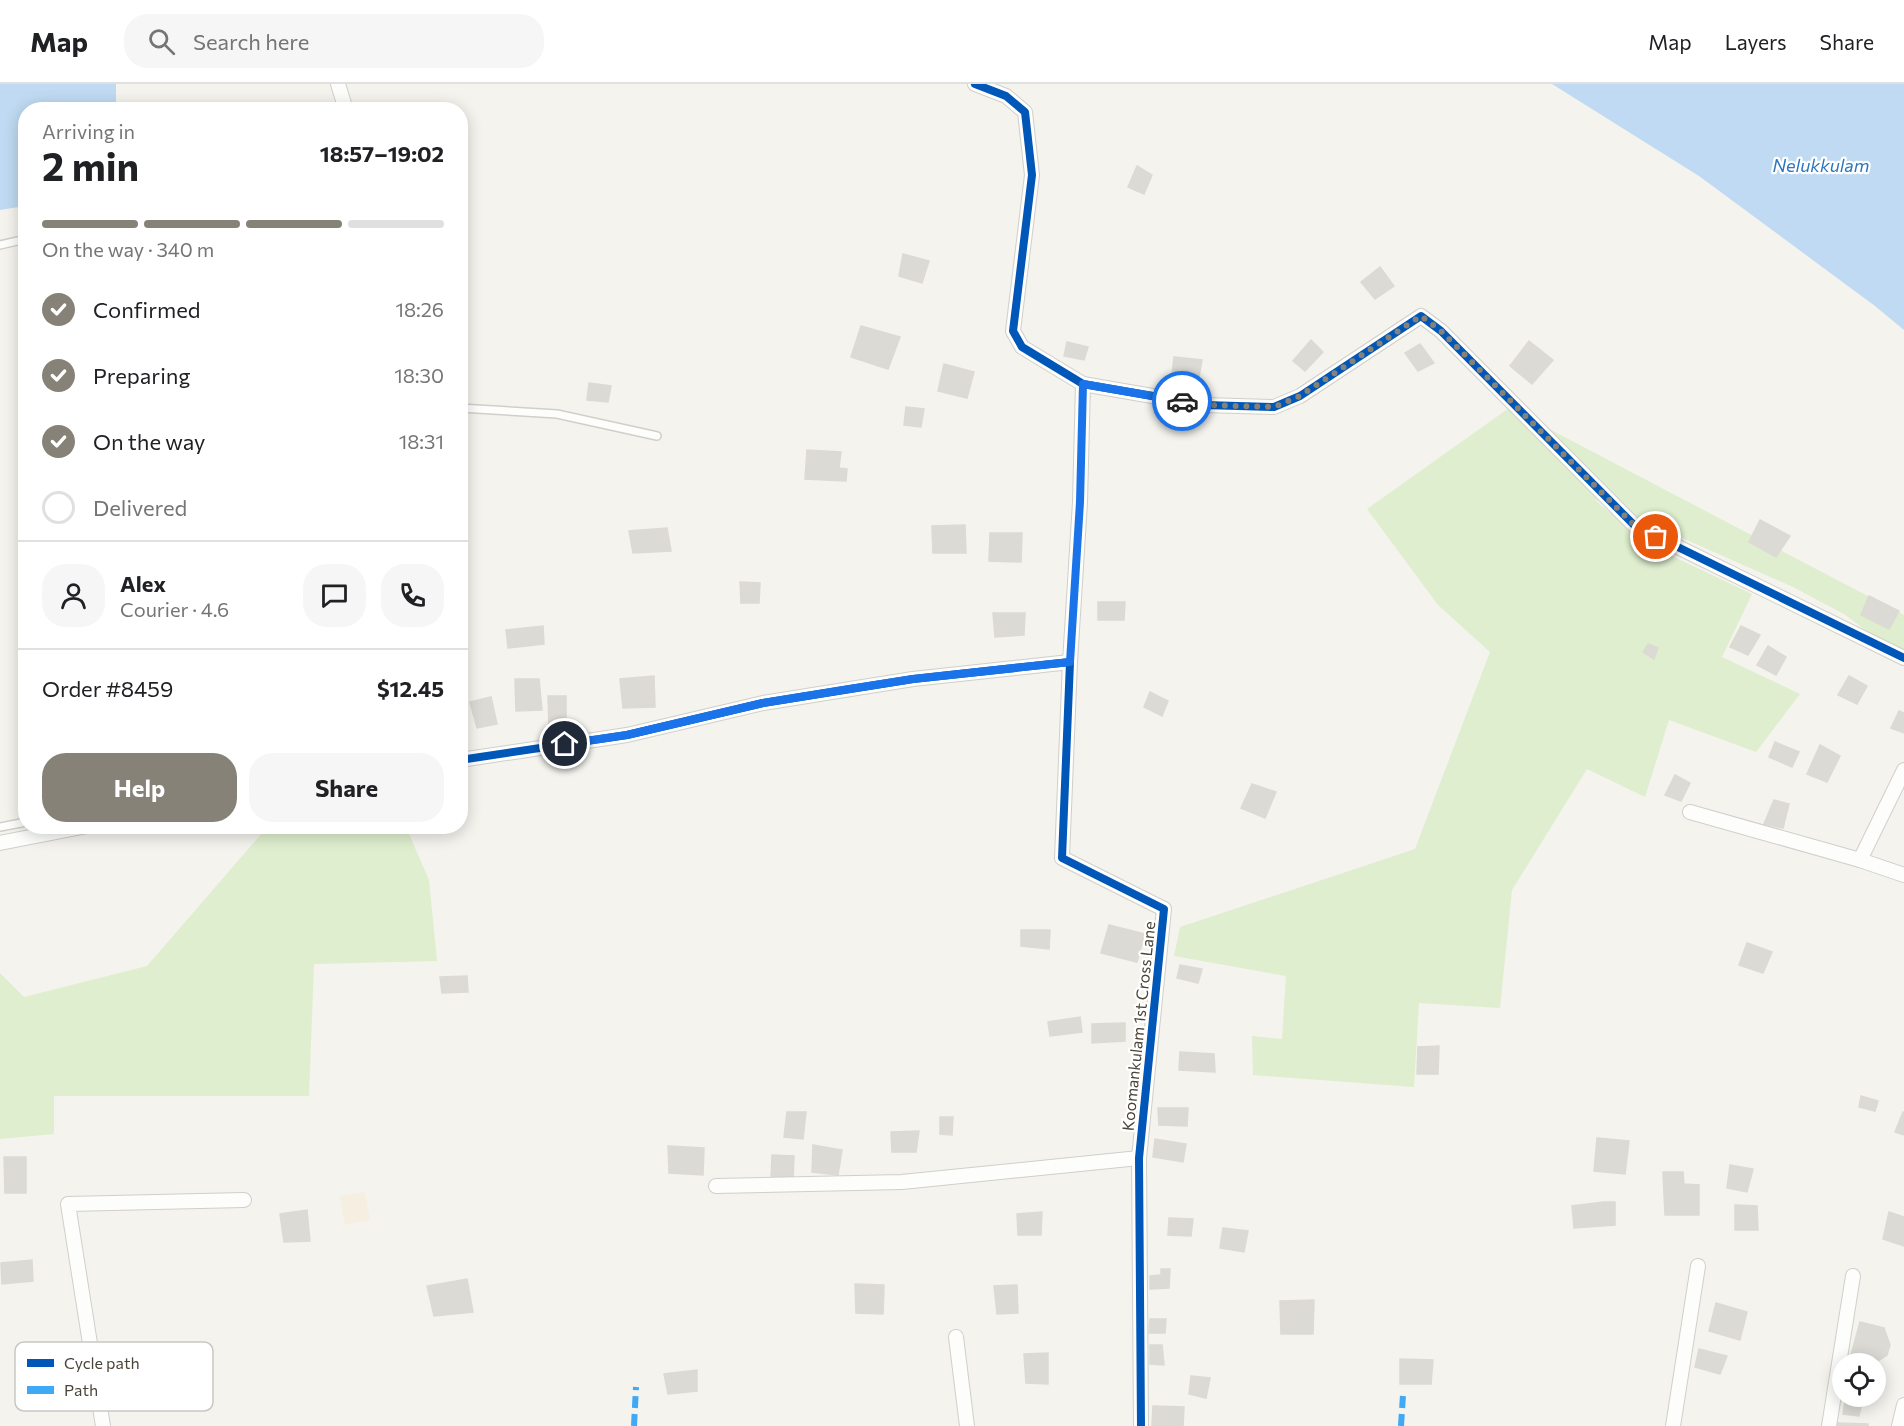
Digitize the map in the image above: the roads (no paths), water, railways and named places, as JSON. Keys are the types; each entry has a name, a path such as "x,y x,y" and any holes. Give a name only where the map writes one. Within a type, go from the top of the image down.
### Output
{"street":[{"path":"338,84 344,102"},
{"path":"975,84 1006,96 1025,112 1032,175 1012,332 1022,347 1083,384 1204,405 1274,407 1300,396 1421,316 1441,331 1635,526 1904,658"},
{"path":"468,759 627,735 763,703 901,680 1070,662 1080,502 1083,384"},
{"name":"Koomankulam 1st Cross Lane","path":"1070,662 1062,858 1164,909 1138,1158 1141,1426"},
{"path":"1860,860 1904,770"},
{"path":"1690,812 1860,860 1904,875"},
{"path":"0,843 46,834"},
{"path":"716,1186 902,1182 1138,1158"},
{"path":"90,1342 68,1204 244,1200"},
{"path":"1673,1426 1698,1266"},
{"path":"1829,1426 1853,1276"},
{"path":"956,1337 967,1426"},
{"path":"1899,1426 1904,1405"},
{"path":"101,1411 103,1426"}],"lane":[{"path":"0,245 18,241"},
{"path":"468,408 557,414 657,436"},
{"path":"0,827 18,824"}],"water":[{"path":"0,84 116,84 116,102 18,102 18,207 0,210"},
{"name":"Nelukkulam","path":"1552,84 1904,84 1904,330 1699,176"}]}
